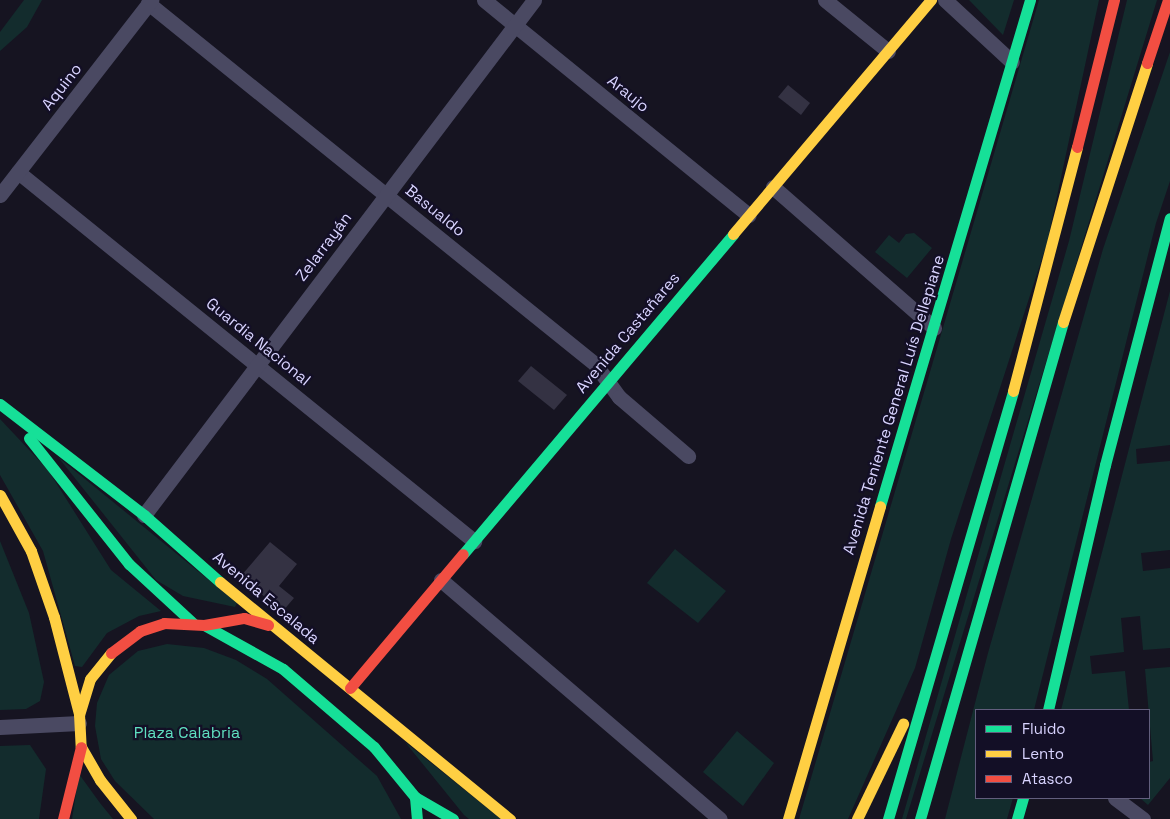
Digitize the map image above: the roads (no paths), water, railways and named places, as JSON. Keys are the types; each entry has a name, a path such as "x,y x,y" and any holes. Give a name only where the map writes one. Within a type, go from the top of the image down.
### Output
{"main road":[{"name":"Avenida Castañares","path":"350,688 931,0"},
{"name":"Avenida Teniente General Luís Dellepiane","path":"788,819 1030,0"},
{"path":"888,819 1040,297 1114,0"},
{"path":"920,819 965,669 1079,267 1168,0"},
{"path":"1048,709 1105,465 1170,218"},
{"name":"Avenida Escalada","path":"0,405 144,515 270,626 350,688 510,819"},
{"name":"Avenida Escalada","path":"0,405 69,484 129,564 199,625"},
{"path":"0,495 31,551 54,617 79,718 81,747 63,819"},
{"path":"79,718 90,679 116,646 140,631 164,623 199,625 244,618 270,626"},
{"path":"199,625 283,669 374,747 406,782 415,798 417,819"},
{"path":"857,819 936,656"},
{"path":"945,782 965,669"},
{"path":"387,720 404,750"},
{"path":"81,747 100,780 131,819"},
{"path":"405,766 406,782"},
{"path":"415,798 454,819"},
{"path":"1017,819 1024,799"}],"street":[{"name":"Araujo","path":"484,0 749,215"},
{"name":"Zelarrayán","path":"144,515 534,0"},
{"path":"825,0 888,51"},
{"path":"946,0 1012,62"},
{"name":"Aquino","path":"0,194 149,2"},
{"name":"Basualdo","path":"149,2 596,364 620,397 688,456"},
{"name":"Guardia Nacional","path":"18,172 474,540"},
{"path":"773,187 934,328"},
{"path":"441,580 720,819"},
{"path":"0,727 79,718"},
{"path":"1117,799 1143,819"}],"park label":[{"name":"Plaza Calabria","path":"187,733"}]}
